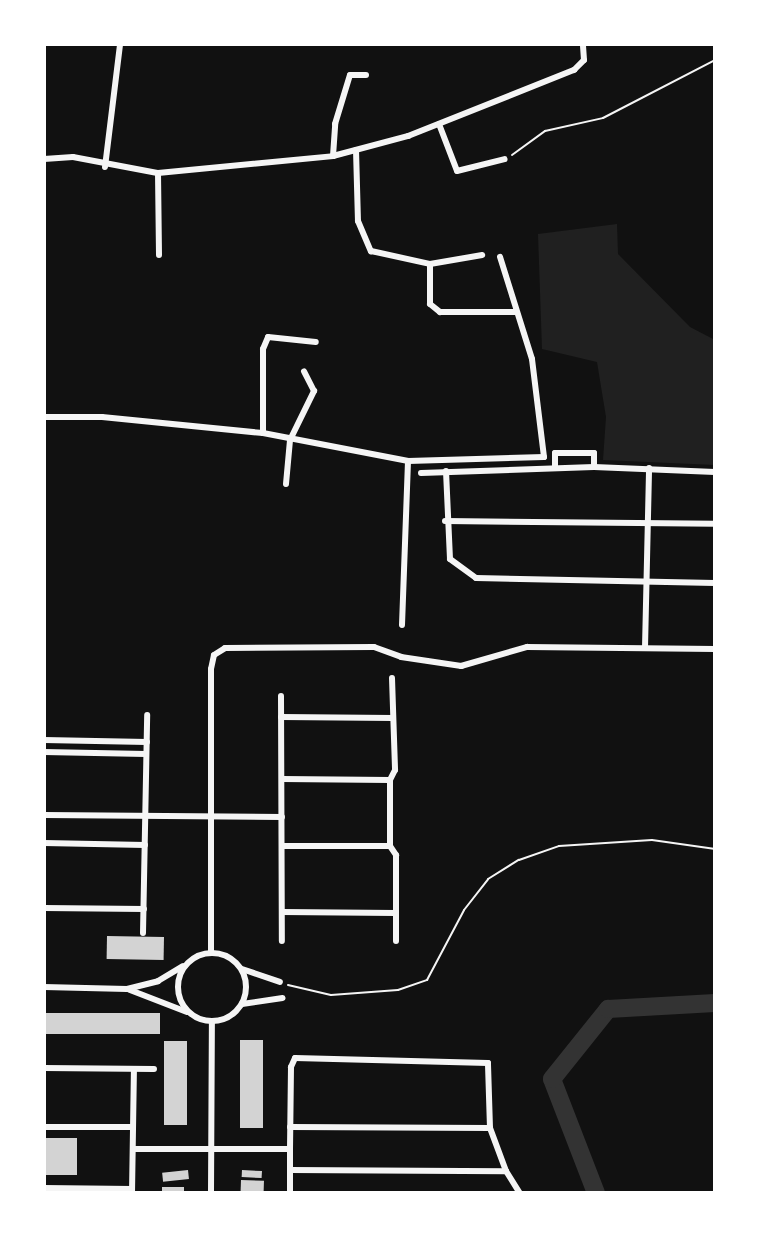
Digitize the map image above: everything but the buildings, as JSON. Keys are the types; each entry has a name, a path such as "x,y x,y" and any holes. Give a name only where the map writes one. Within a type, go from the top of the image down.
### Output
{"street":[{"path":"105,167 120,44"},
{"path":"44,159 73,157 105,167 158,173 333,156 439,124 574,70 584,60 583,44"},
{"path":"333,156 335,124 350,67"},
{"path":"350,75 366,75"},
{"path":"439,124 457,171 505,159"},
{"path":"356,150 358,221 371,251 430,264 482,255"},
{"path":"158,173 159,255"},
{"path":"44,417 102,417 263,433 408,461 544,457 536,379 500,257"},
{"path":"430,264 430,304 440,312 516,312"},
{"path":"263,433 263,349 268,337 316,342"},
{"path":"286,484 290,440 314,391 304,371"},
{"path":"555,468 555,453 594,453 594,467"},
{"path":"402,625 408,461"},
{"path":"421,473 594,467 715,472"},
{"path":"645,648 649,468"},
{"path":"446,471 445,521 450,559 476,578 715,583"},
{"path":"445,521 715,524"},
{"path":"211,953 211,669 214,655 225,648 374,647 401,657 461,666 527,647 715,649"},
{"path":"392,678 395,770 390,780 390,846 396,855 396,941"},
{"path":"281,696 282,941"},
{"path":"143,933 147,715"},
{"path":"281,717 393,718"},
{"path":"44,740 147,742"},
{"path":"74,741 75,753"},
{"path":"44,752 146,754"},
{"path":"282,779 390,780"},
{"path":"44,815 282,817"},
{"path":"44,843 145,845"},
{"path":"282,846 390,846"},
{"path":"44,908 144,909"},
{"path":"282,912 396,913"},
{"path":"44,987 127,989 158,981 211,953 234,960 242,969 246,980 242,1004"},
{"path":"187,964 177,988 188,1012"},
{"path":"242,969 280,982"},
{"path":"127,989 212,1022 224,1019 242,1004 283,998"},
{"path":"211,1193 212,1022"},
{"path":"290,1193 294,1059 346,1056 482,1059 490,1072 490,1128 506,1171 520,1193"},
{"path":"44,1068 154,1069"},
{"path":"44,1188 132,1191 134,1069"},
{"path":"44,1127 133,1127"},
{"path":"290,1127 490,1128"},
{"path":"133,1149 290,1149"},
{"path":"290,1170 506,1171"}],"path":[{"path":"505,159 545,131 603,118 715,60"},
{"path":"280,982 331,995 398,990 427,980 464,910 488,879 519,860 559,846 652,840 715,849"}],"shaded area":[{"path":"617,224 618,254 690,327 715,340 715,465 603,460 606,417 597,362 542,349 538,234"}],"waterway":[{"path":"596,1193 552,1079 608,1009 715,1003"}]}
